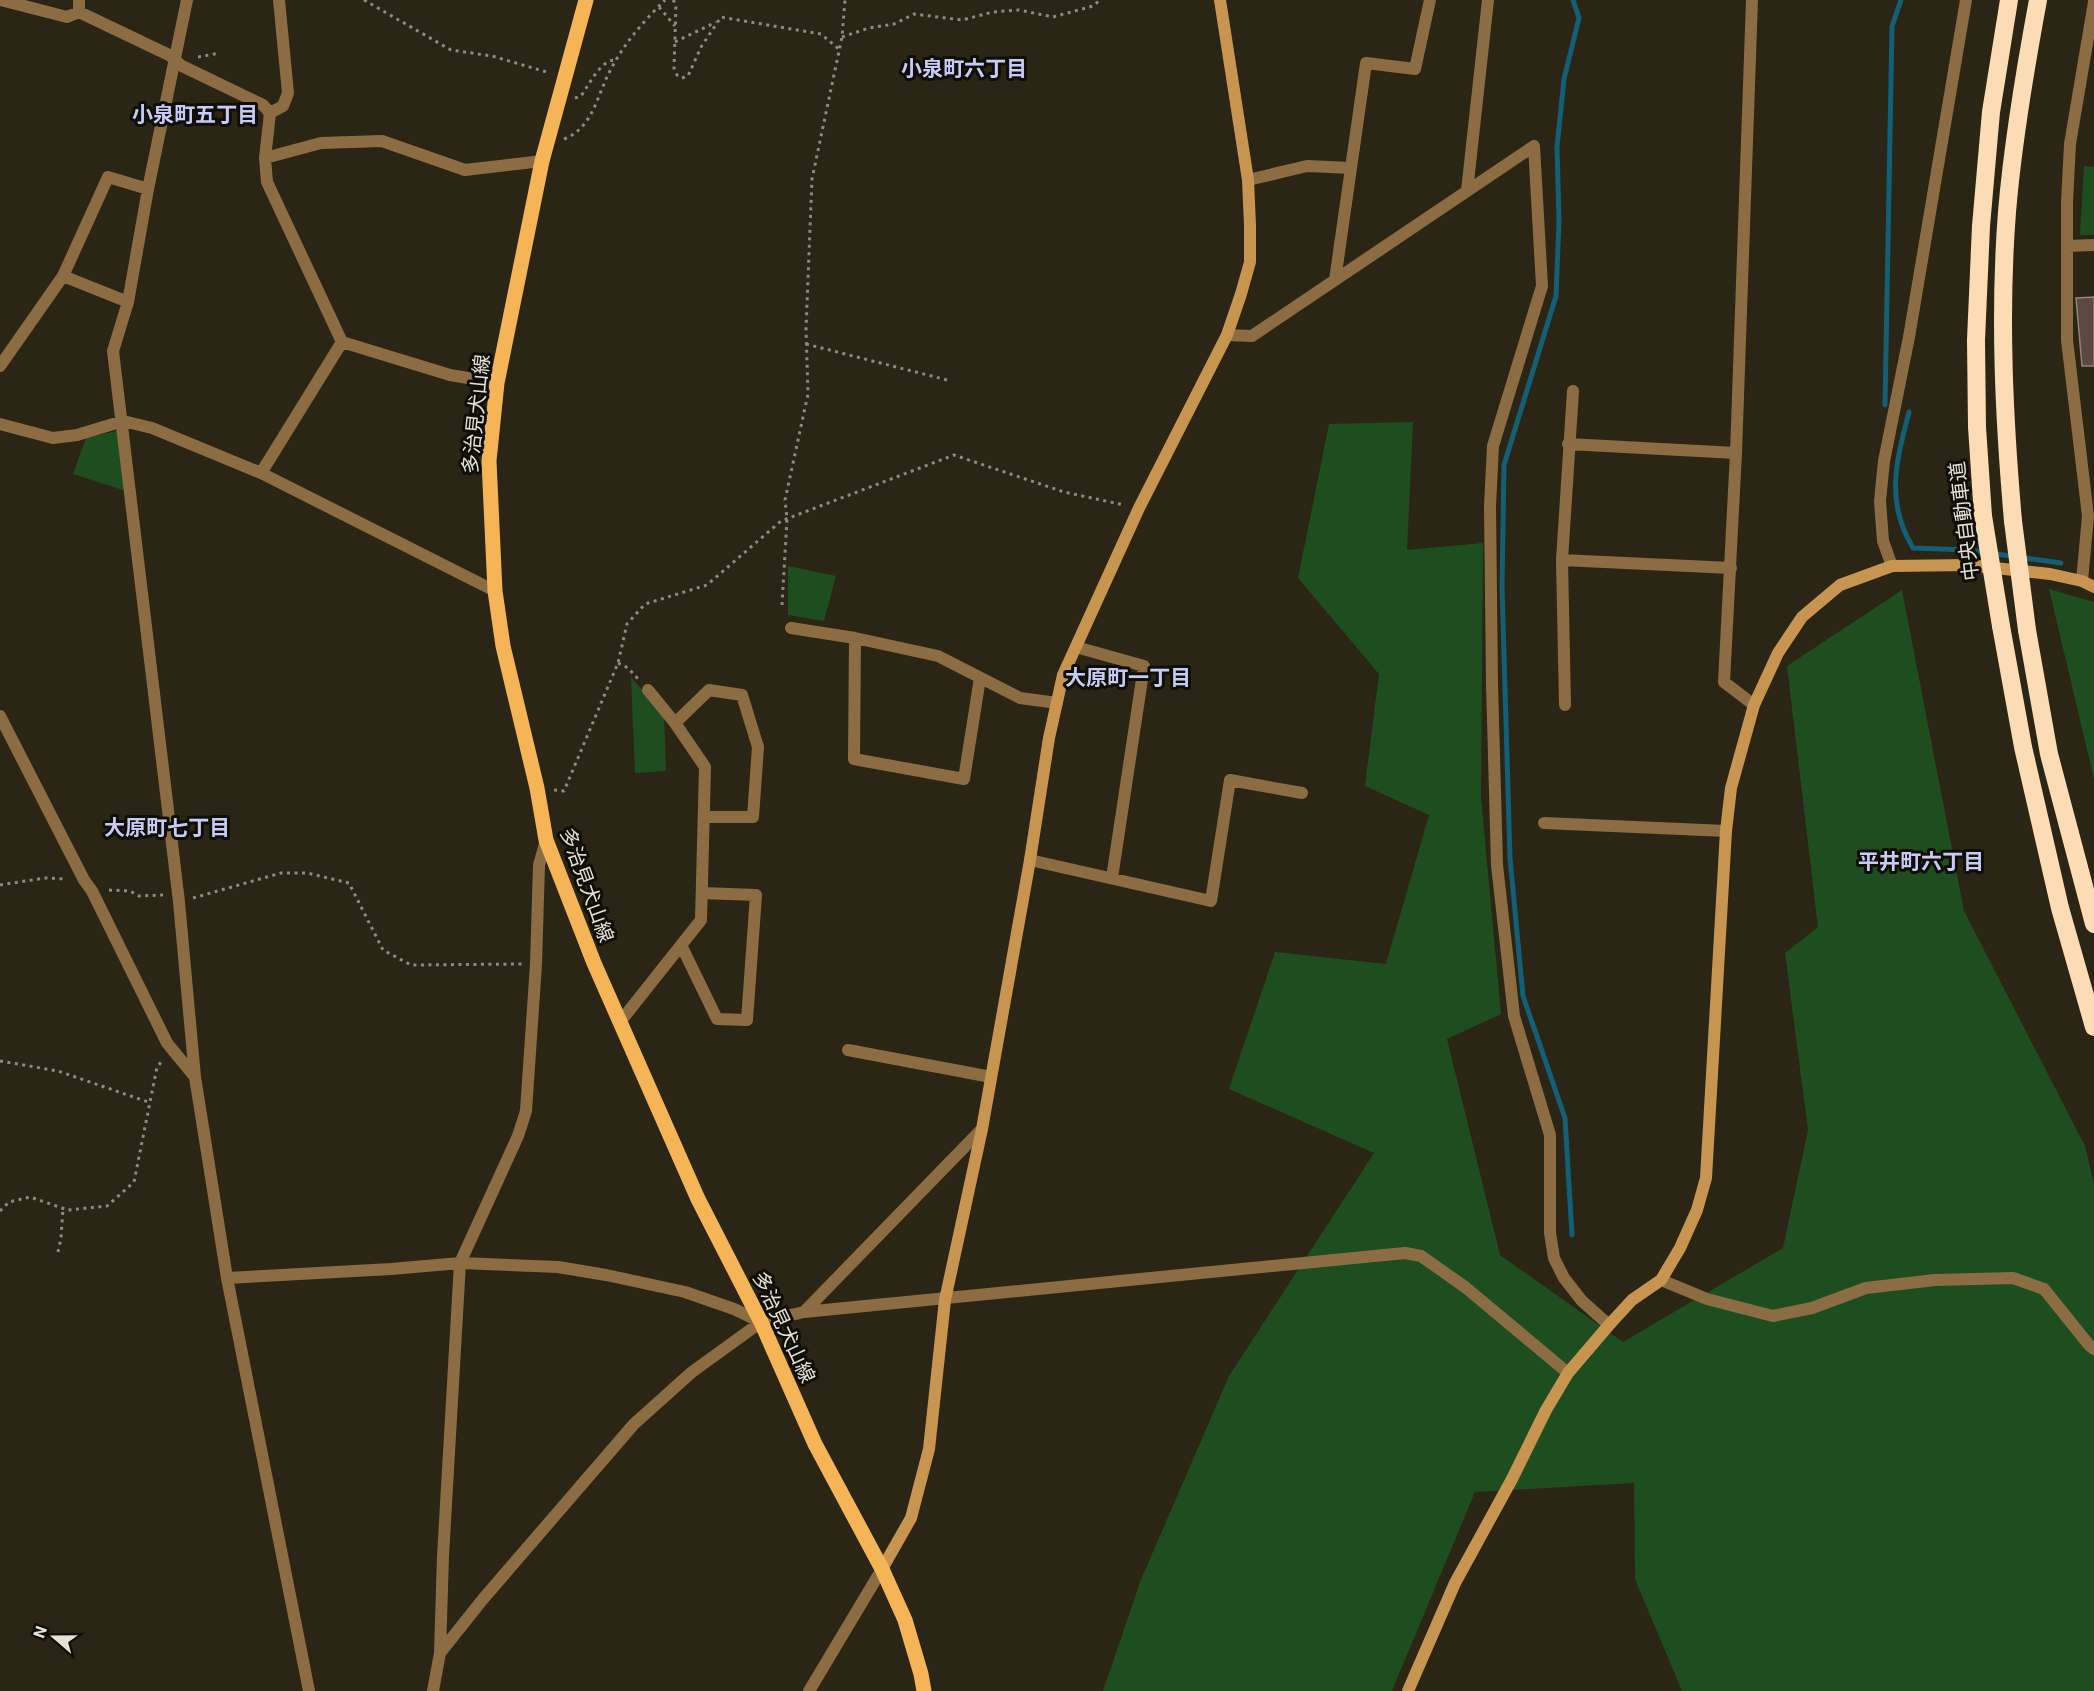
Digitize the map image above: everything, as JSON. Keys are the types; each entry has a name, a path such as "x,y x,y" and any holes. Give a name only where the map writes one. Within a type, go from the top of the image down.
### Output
{"highway":[{"name":"中央自動車道","path":"2009,0 1991,112 1981,226 1976,340 1977,427 1983,516 2023,747 2060,908 2094,1027"},
{"path":"2038,0 2019,107 2007,213 2003,320 2004,422 2013,521 2027,630 2049,754 2094,924"}],"main road":[{"name":"多治見犬山線","path":"586,0 542,161 497,383 489,461 495,591 503,646 537,788 546,840 594,963 698,1199 760,1322 815,1444 882,1569 905,1620 924,1691"}],"street":[{"path":"1,0 67,17 79,6 176,60 182,66 263,105 270,113 265,158 267,182 342,342 450,375 497,383"},
{"path":"187,0 148,189 128,302 113,351 179,898 195,1077 227,1278 309,1691"},
{"path":"270,113 283,106 288,93 279,0"},
{"path":"809,1691 911,1518 929,1449 945,1300 982,1129 1030,860 1049,738 1063,675 1139,508 1227,335 1250,262 1251,225 1248,180 1220,0"},
{"path":"1335,280 1366,63 1415,69 1430,0"},
{"path":"1467,191 1488,0"},
{"path":"1752,0 1736,453 1724,682 1754,705"},
{"path":"1892,566 1883,541 1880,501 1884,461 1909,337 1966,0"},
{"path":"2082,581 2088,516 2067,340 2067,246 2070,144 2094,2"},
{"path":"265,158 321,143 382,141 465,170 542,161"},
{"path":"1227,335 1252,336 1534,146 1542,286 1493,446 1492,682 1497,865 1514,1016 1550,1135 1550,1233 1554,1258 1563,1278 1582,1301 1609,1325"},
{"path":"1248,180 1307,166 1351,168"},
{"path":"0,366 63,276 108,177 148,189"},
{"path":"2067,246 2094,245"},
{"path":"63,276 128,302"},
{"path":"261,473 342,342"},
{"path":"1565,705 1562,560 1573,390"},
{"path":"0,424 52,438 77,435 123,421 152,428 261,473 495,591"},
{"path":"1568,444 1736,453"},
{"path":"1562,560 1731,568"},
{"path":"1408,1691 1455,1583 1512,1479 1546,1410 1568,1373 1632,1300 1661,1280 1680,1248 1697,1210 1706,1179 1726,831 1731,788 1754,705 1778,653 1802,617 1840,585 1892,566 1968,565 2050,574 2082,581 2094,587"},
{"path":"791,628 855,638 938,656 1020,698 1057,703"},
{"path":"855,638 854,759 964,779 980,678"},
{"path":"1076,647 1144,666 1112,878"},
{"path":"620,1022 701,920 705,767 675,723 648,690"},
{"path":"675,723 709,690 742,696 758,747 753,817 704,818"},
{"path":"0,716 172,1050 195,1077"},
{"path":"1030,860 1211,901 1230,780 1302,793"},
{"path":"1544,823 1726,831"},
{"path":"433,1691 440,1653 443,1556 460,1263 518,1136 526,1111 536,964 539,865 546,840"},
{"path":"681,945 717,1018 747,1020 756,895 702,893"},
{"path":"848,1050 991,1077"},
{"path":"804,1312 982,1129"},
{"path":"440,1653 483,1599 634,1424 692,1372 760,1322 804,1312 945,1300 1405,1253 1420,1256 1465,1287 1568,1373"},
{"path":"227,1278 460,1263 558,1267 685,1292 760,1322"},
{"path":"1661,1280 1707,1299 1773,1316 1812,1308 1866,1288 1935,1280 2013,1278 2044,1289 2094,1349"}],"path":[{"path":"364,0 451,50 492,56 564,77"},
{"path":"548,139 558,141 575,135 585,123 625,45 665,0"},
{"path":"673,0 676,4 674,68 677,75 682,78 688,76 700,47 721,17 821,34 840,50"},
{"path":"782,605 787,519 785,500 808,394 806,344 812,179 840,50 845,0"},
{"path":"842,37 869,28 894,24 914,14 962,20 993,12 1019,10 1053,17 1092,6 1100,0"},
{"path":"659,7 675,26"},
{"path":"675,42 718,22"},
{"path":"559,96 572,100 581,96 602,64 609,60 616,60"},
{"path":"806,344 951,381"},
{"path":"537,788 564,791 618,663 627,624 645,604 707,585 781,521 954,455 1064,492 1139,508"},
{"path":"618,663 627,668 648,690"},
{"path":"92,891 130,891 139,896 179,898 281,873 307,873 348,883 383,950 411,965 536,964"},
{"path":"0,885 45,878 84,880"},
{"path":"0,1211 9,1202 30,1197 68,1210 106,1206 134,1182 157,1067 172,1050"},
{"path":"0,1061 58,1071 151,1103"},
{"path":"58,1252 63,1208"}],"green space":[{"path":"2084,166 2094,167 2094,235 2080,235"},
{"path":"1413,422 1407,550 1483,543 1481,797 1501,1014 1447,1039 1500,1255 1623,1342 1783,1248 1808,1130 1785,953 1818,927 1787,666 1902,590 1964,911 2085,1146 2094,1184 2094,1691 1682,1691 1635,1579 1634,1483 1475,1492 1392,1691 1103,1691 1140,1582 1229,1376 1374,1153 1229,1089 1275,952 1386,964 1429,815 1365,786 1379,674 1298,578 1329,424"},
{"path":"120,430 126,491 73,474 86,438"},
{"path":"788,566 836,576 824,621 788,615"},
{"path":"2049,589 2094,602 2094,779"},
{"path":"631,677 664,715 666,771 635,773"}],"building":[{"path":"2094,297 2094,366 2082,366 2076,298"}],"waterway":[{"path":"1572,1235 1565,1118 1523,996 1510,858 1502,587 1504,465 1556,296 1559,221 1557,147 1564,79 1579,18 1573,0"},
{"path":"1885,405 1892,26 1901,0"},
{"path":"1909,412 1897,465 1896,498 1904,531 1913,548 1967,550 2061,563"}],"district":[{"name":"小泉町六丁目","path":"964,69"},
{"name":"小泉町五丁目","path":"195,115"},
{"name":"大原町一丁目","path":"1128,678"},
{"name":"大原町七丁目","path":"167,828"},
{"name":"平井町六丁目","path":"1921,862"}]}
